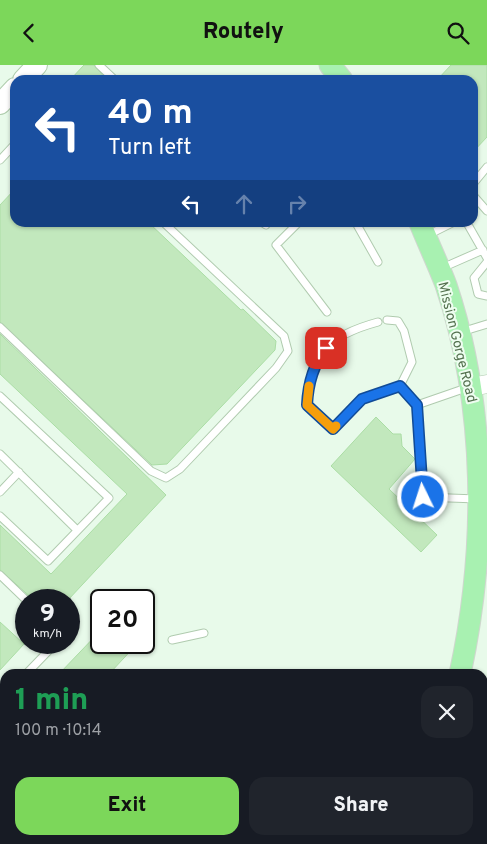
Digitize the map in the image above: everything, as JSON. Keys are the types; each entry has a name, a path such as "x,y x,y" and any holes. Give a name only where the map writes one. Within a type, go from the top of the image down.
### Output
{"main road":[{"path":"28,75 37,65"},
{"path":"330,65 338,75"},
{"path":"0,104 10,93"},
{"name":"Mission Gorge Road","path":"422,229 446,287 459,333 479,385 478,434 481,508 479,560 471,625 461,669"}],"lane":[{"path":"99,65 110,75"},
{"path":"0,160 10,149"},
{"path":"478,179 487,167"},
{"path":"478,200 487,211"},
{"path":"0,327 151,471 166,478 173,474 180,469 276,368 288,351 284,336 168,227"},
{"path":"294,227 276,245 327,312"},
{"path":"358,227 378,262"},
{"path":"469,227 487,258"},
{"path":"439,269 483,250"},
{"path":"487,262 474,278 478,294 487,296"},
{"path":"378,322 339,335 317,359 309,382 307,405 333,429 362,399 400,386 412,363 404,331 398,321 387,320"},
{"path":"459,333 487,324"},
{"path":"417,405 479,385"},
{"path":"400,386 417,405 423,497 481,508"},
{"path":"0,396 109,498 48,561 0,516"},
{"path":"0,454 78,530"},
{"path":"0,492 19,472"},
{"path":"0,575 15,589"},
{"path":"172,640 204,633"},
{"path":"31,669 45,654"}],"building":[{"path":"84,65 94,65 103,75 75,75"},
{"path":"451,65 487,65 487,137 478,147 478,75 442,75"},
{"path":"10,194 10,227 153,227 276,341 275,350 167,464 152,465 0,322 0,205"},
{"path":"0,334 166,495 78,589 22,589 0,570 0,525 51,574 127,494 0,374"},
{"path":"376,417 393,434 401,434 402,446 415,459 389,489 437,535 421,552 331,466"},
{"path":"0,622 15,636 15,654 1,669"},
{"path":"90,642 90,654 128,654 114,669 64,669"}],"slow traffic":[{"path":"309,386 307,405 333,429 336,426"}],"route":[{"path":"326,348 317,359 309,382 307,405 333,429 362,399 400,386 417,405 423,497"}]}
